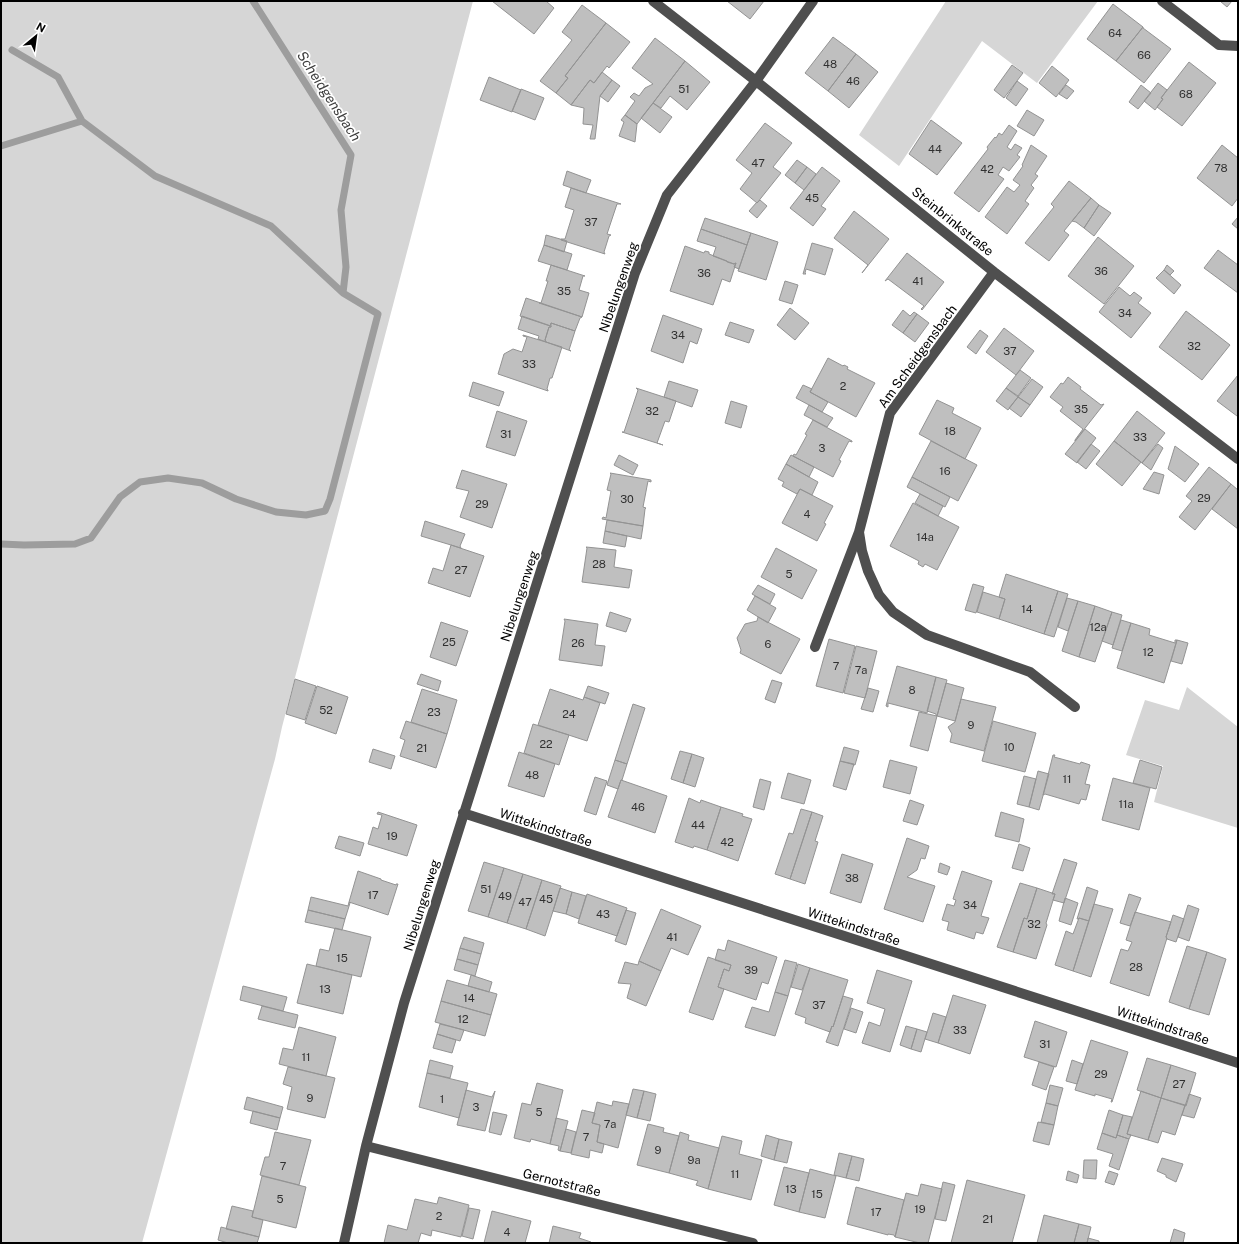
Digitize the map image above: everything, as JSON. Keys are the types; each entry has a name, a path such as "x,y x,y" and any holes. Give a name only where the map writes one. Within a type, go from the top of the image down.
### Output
{"street":[{"name":"Steinbrinkstraße","path":"653,1 756,81 994,272 1238,459"},
{"name":"Nibelungenweg","path":"344,1243 366,1146 404,1003 635,273 668,195 756,81 814,1"},
{"path":"1162,1 1219,45 1238,46"},
{"name":"Am Scheidgensbach","path":"815,647 859,532 890,414 994,272"},
{"name":"Am Scheidgensbach","path":"859,532 862,551 868,571 879,595 893,612 927,635 1030,672 1076,707"},
{"name":"Wittekindstraße","path":"463,813 1238,1063"},
{"name":"Gernotstraße","path":"366,1146 753,1243"}],"shaded area":[{"path":"1,1 473,1 282,727 275,759 142,1243 1,1243"},
{"path":"946,1 1098,1 1037,83 982,41 899,166 859,135"},
{"path":"1187,687 1238,727 1238,828 1154,802 1163,766 1126,755 1145,700 1179,710"}],"building":[{"path":"492,1 546,1 554,8 534,34"},
{"path":"727,1 764,1 750,19"},
{"path":"1220,1 1232,1 1227,7"},
{"path":"1113,4 1143,27 1116,61 1087,39"},
{"path":"582,5 606,23 565,76 568,78 556,93 540,81 572,40 562,32"},
{"path":"606,23 630,42 609,68 607,66 594,83 590,80 571,105 556,93 568,78 565,76"},
{"path":"1143,27 1171,49 1144,83 1116,61"},
{"path":"833,37 856,54 828,91 805,73"},
{"path":"655,38 685,61 637,124 625,115 635,101 630,97 634,93 639,96 645,88 653,84 632,68"},
{"path":"856,54 878,72 849,108 828,91"},
{"path":"685,61 710,82 687,110 670,96 661,108 653,103"},
{"path":"1189,62 1216,83 1182,126 1157,107 1163,99 1161,98"},
{"path":"1012,65 1023,73 1004,98 994,90"},
{"path":"1052,66 1069,80 1056,97 1039,83"},
{"path":"602,72 612,80 600,96 595,139 590,139 593,125 583,124 584,108 571,105 590,80 594,83"},
{"path":"489,77 521,90 512,112 480,100"},
{"path":"612,80 620,86 608,102 600,96"},
{"path":"1017,81 1028,89 1016,106 1006,98"},
{"path":"1158,83 1167,90 1161,98 1163,99 1155,110 1144,101"},
{"path":"1066,85 1074,91 1067,99 1059,94"},
{"path":"1141,85 1151,93 1138,109 1129,102"},
{"path":"521,89 544,98 535,120 512,111"},
{"path":"653,103 672,117 660,133 641,118"},
{"path":"1027,110 1044,120 1034,136 1017,126"},
{"path":"625,115 637,124 635,142 619,136 624,122 621,120"},
{"path":"931,120 962,143 937,175 909,154"},
{"path":"765,123 792,143 773,167 781,173 757,203 740,189 752,173 736,160"},
{"path":"1009,125 1017,131 1007,147 1011,150 1015,144 1022,148 1017,155 1020,157 1009,171 1003,167 998,175 1004,179 979,212 954,193 988,149 987,147 995,137 996,138 999,133 1002,135"},
{"path":"1031,145 1047,156 1035,174 1038,176 1031,185 1034,188 1025,201 1029,204 1007,234 985,217 1007,187 1014,192 1020,185 1013,180 1023,166 1022,165"},
{"path":"1222,145 1238,158 1238,198 1232,206 1197,178"},
{"path":"797,160 807,167 795,183 785,175"},
{"path":"807,167 816,174 804,190 795,183"},
{"path":"822,167 840,181 821,206 826,209 813,226 790,208"},
{"path":"567,171 591,180 586,193 563,185"},
{"path":"1069,181 1091,198 1064,231 1069,235 1049,261 1025,243 1054,207 1051,204"},
{"path":"571,188 621,204 617,204 607,234 611,235 609,236 604,252 605,254 561,240 565,239 574,210 565,207"},
{"path":"1091,198 1099,205 1084,228 1072,221"},
{"path":"760,200 767,206 757,218 749,211"},
{"path":"1099,205 1111,213 1094,236 1084,228"},
{"path":"854,211 889,239 862,273 868,265 834,238"},
{"path":"1238,217 1238,229 1232,224"},
{"path":"705,218 751,233 747,245 701,229"},
{"path":"701,229 747,245 739,269 734,267 736,263 734,264 713,256 716,247 697,241"},
{"path":"751,233 778,242 766,280 738,271"},
{"path":"546,235 567,241 564,252 544,245"},
{"path":"1098,237 1134,266 1104,304 1068,276"},
{"path":"812,243 833,249 825,275 806,269 806,274 803,274"},
{"path":"544,245 572,254 567,270 538,261"},
{"path":"685,246 704,253 705,251 709,252 709,254 727,262 734,264 736,263 730,282 722,279 713,305 670,291"},
{"path":"1218,250 1238,265 1238,293 1204,268"},
{"path":"907,253 944,282 922,310 921,309 924,306 888,279 885,281"},
{"path":"551,265 585,276 583,276 579,290 589,293 582,317 539,303 541,303 548,281 546,281"},
{"path":"1167,265 1174,271 1170,275 1164,270"},
{"path":"1164,270 1181,285 1174,294 1156,278"},
{"path":"785,281 798,285 792,304 779,300"},
{"path":"1119,287 1130,296 1134,292 1142,298 1138,303 1151,313 1131,338 1099,312"},
{"path":"526,298 582,317 580,318 575,331 551,323 550,326 520,316"},
{"path":"790,308 809,323 795,340 777,325"},
{"path":"903,310 910,316 914,312 917,314 903,333 892,325"},
{"path":"1186,311 1230,345 1202,380 1159,347"},
{"path":"917,314 929,323 915,342 903,333"},
{"path":"663,315 702,329 697,344 690,341 683,363 651,351"},
{"path":"522,316 551,326 549,327 545,340 546,342 538,339 539,336 518,329"},
{"path":"730,322 754,330 749,343 725,335"},
{"path":"551,323 575,331 569,350 571,351 546,342 545,340 549,327 551,327"},
{"path":"1004,328 1034,351 1016,375 986,352"},
{"path":"980,330 988,336 976,354 967,347"},
{"path":"523,335 562,347 552,378 550,378 547,389 548,391 498,374 504,354 513,349 522,352 527,337"},
{"path":"828,358 848,367 847,369 875,383 856,417 810,392"},
{"path":"1020,370 1031,378 1018,396 1006,388"},
{"path":"1238,375 1238,415 1237,416 1217,401"},
{"path":"1068,377 1081,387 1080,389 1101,405 1104,404 1075,441 1083,429 1060,411 1063,407 1050,397"},
{"path":"1032,379 1043,387 1030,405 1018,397"},
{"path":"669,381 698,390 692,407 664,397"},
{"path":"473,382 504,392 499,406 469,396"},
{"path":"803,385 812,389 810,392 828,402 822,412 796,398"},
{"path":"636,388 676,401 669,422 665,421 657,443 663,445 622,432 624,432 638,390"},
{"path":"1006,388 1018,397 1008,410 996,401"},
{"path":"1018,397 1030,405 1021,417 1009,408"},
{"path":"937,400 954,408 952,413 981,428 965,459 919,434"},
{"path":"731,401 747,406 741,428 725,423"},
{"path":"809,405 833,418 827,427 804,415"},
{"path":"497,411 527,421 515,456 486,447"},
{"path":"1137,411 1165,433 1142,463 1114,441"},
{"path":"813,420 852,441 849,441 839,460 841,461 833,477 793,456 794,454 796,455"},
{"path":"1085,429 1096,438 1077,463 1065,454"},
{"path":"931,441 977,465 958,501 912,477"},
{"path":"1114,441 1141,462 1122,486 1096,464"},
{"path":"1091,444 1100,451 1086,469 1077,462"},
{"path":"1158,444 1163,448 1151,470 1142,463"},
{"path":"1175,446 1199,464 1185,482 1168,469"},
{"path":"619,455 638,465 633,475 614,465"},
{"path":"791,455 814,467 809,477 786,464"},
{"path":"786,464 818,482 812,495 800,489 797,494 782,486 784,482 778,479"},
{"path":"1209,467 1231,484 1195,530 1179,517 1192,501 1186,496"},
{"path":"462,470 507,484 492,528 460,517 469,491 456,488"},
{"path":"1154,472 1164,475 1159,494 1143,489"},
{"path":"610,473 651,480 651,482 648,481 643,507 646,508 643,526 602,519 603,517 606,518 611,491 607,490"},
{"path":"912,477 950,497 945,507 907,487"},
{"path":"1231,484 1238,490 1238,529 1212,509"},
{"path":"800,489 833,506 817,541 782,523"},
{"path":"920,494 943,506 938,516 915,503"},
{"path":"913,503 959,527 937,570 925,564 923,567 918,564 919,561 890,546"},
{"path":"607,520 643,526 641,539 605,531"},
{"path":"425,521 465,534 460,546 461,548 421,536"},
{"path":"605,531 627,536 625,547 603,543"},
{"path":"451,545 484,556 470,597 428,583 433,568 443,571"},
{"path":"586,547 616,550 614,567 632,570 629,588 582,582"},
{"path":"776,548 817,570 802,599 761,577"},
{"path":"1006,574 1058,591 1044,634 999,619 1005,599 999,597"},
{"path":"973,584 984,587 976,613 965,610"},
{"path":"758,585 775,594 770,604 752,594"},
{"path":"1058,591 1068,594 1054,637 1044,634"},
{"path":"983,592 1005,599 999,619 977,612"},
{"path":"755,596 776,608 768,623 747,610"},
{"path":"1067,598 1078,601 1068,631 1058,627"},
{"path":"1078,601 1095,606 1079,657 1062,651"},
{"path":"1095,606 1112,612 1095,662 1079,657"},
{"path":"610,612 631,619 626,632 606,626"},
{"path":"1112,612 1122,615 1113,645 1102,641"},
{"path":"758,617 800,639 781,674 740,653 741,650 737,638 745,624 757,621"},
{"path":"564,619 598,624 595,645 605,646 602,666 559,660 565,621"},
{"path":"1121,620 1131,623 1122,651 1112,648"},
{"path":"441,622 468,631 456,666 430,657"},
{"path":"1131,623 1150,629 1149,635 1175,643 1175,640 1177,640 1164,683 1117,668"},
{"path":"829,639 855,646 843,693 816,686"},
{"path":"1177,640 1188,643 1182,664 1171,661"},
{"path":"856,646 877,651 865,698 844,693"},
{"path":"897,666 936,677 927,713 888,703 888,707 886,706"},
{"path":"421,674 441,681 438,691 417,684"},
{"path":"936,677 947,680 937,716 936,714 927,711"},
{"path":"295,679 316,686 305,720 286,714"},
{"path":"772,680 782,683 775,703 765,699"},
{"path":"946,683 964,688 955,721 937,716"},
{"path":"317,686 348,697 336,734 305,723"},
{"path":"588,686 609,693 605,704 584,697"},
{"path":"868,688 879,691 873,712 861,709"},
{"path":"422,689 457,700 447,734 411,722"},
{"path":"550,689 583,700 584,697 600,703 587,741 538,725"},
{"path":"961,699 996,707 984,751 950,742 952,734 948,727 955,722"},
{"path":"633,704 645,708 627,764 615,760"},
{"path":"919,712 937,716 928,751 910,746"},
{"path":"406,721 447,734 436,768 400,756 405,740 400,738"},
{"path":"993,721 1036,733 1025,772 982,761"},
{"path":"533,724 569,735 559,765 524,753"},
{"path":"844,747 859,751 855,765 840,761"},
{"path":"373,749 395,756 391,769 369,762"},
{"path":"680,751 692,754 683,783 671,779"},
{"path":"519,752 555,764 544,797 508,786"},
{"path":"692,754 704,758 695,787 683,783"},
{"path":"1053,755 1055,755 1054,757 1090,765 1085,784 1090,785 1086,800 1081,799 1079,804 1045,794 1043,795"},
{"path":"615,760 627,764 618,789 607,785"},
{"path":"890,760 917,767 910,794 883,787"},
{"path":"1140,760 1162,767 1156,789 1133,783"},
{"path":"840,761 854,764 846,790 833,786"},
{"path":"1038,771 1049,774 1039,810 1029,807"},
{"path":"788,773 811,780 804,804 781,798"},
{"path":"1024,776 1036,779 1029,807 1017,804"},
{"path":"595,777 607,781 596,815 584,811"},
{"path":"1113,778 1150,788 1139,830 1102,820"},
{"path":"760,779 771,782 764,810 753,807"},
{"path":"621,780 667,796 655,833 608,817"},
{"path":"689,798 700,803 701,800 721,807 707,850 694,846 693,848 675,842"},
{"path":"910,800 924,805 917,825 903,821"},
{"path":"721,807 743,814 742,816 752,819 738,861 707,850"},
{"path":"801,809 812,812 790,879 775,874 789,833 793,834"},
{"path":"378,812 417,825 407,856 368,844 373,827 378,829 382,815 377,814"},
{"path":"812,812 823,816 815,841 818,842 805,884 790,879"},
{"path":"1001,812 1024,819 1019,842 995,836"},
{"path":"339,836 364,843 360,856 335,848"},
{"path":"907,838 929,846 925,859 921,858 917,870 907,877 935,886 923,922 884,909"},
{"path":"1019,844 1030,848 1023,871 1012,868"},
{"path":"842,854 873,864 861,903 830,893"},
{"path":"1064,859 1077,863 1064,903 1053,900 1055,894 1052,894"},
{"path":"484,862 504,868 488,917 468,911"},
{"path":"940,863 950,867 947,875 938,872"},
{"path":"504,868 523,874 507,923 488,917"},
{"path":"358,871 396,885 398,884 388,915 349,902"},
{"path":"962,871 992,881 981,916 989,918 983,934 976,932 974,939 947,930 949,922 942,920 947,904 954,906 956,900 953,899"},
{"path":"523,874 542,880 526,929 507,923"},
{"path":"542,880 561,886 545,936 526,929"},
{"path":"1020,883 1037,888 1027,919 1024,918 1013,952 997,947"},
{"path":"1087,887 1098,891 1089,921 1079,918 1077,919"},
{"path":"560,888 572,892 566,914 553,911"},
{"path":"1037,888 1055,894 1036,959 1013,952 1024,918 1027,919"},
{"path":"572,892 586,896 579,919 566,914"},
{"path":"587,894 627,908 617,936 578,923"},
{"path":"1129,894 1141,898 1130,926 1120,923"},
{"path":"311,897 348,906 349,902 350,903 345,919 308,910"},
{"path":"1065,898 1078,903 1071,925 1059,921"},
{"path":"1094,904 1113,909 1091,977 1073,971"},
{"path":"1188,905 1199,909 1189,941 1178,937"},
{"path":"661,909 701,926 688,955 671,948 661,971 639,961"},
{"path":"308,910 345,919 342,930 305,922"},
{"path":"626,910 636,913 626,945 615,941"},
{"path":"1135,912 1171,922 1149,996 1110,983 1121,949 1128,951 1132,942 1126,940"},
{"path":"1173,915 1184,919 1176,942 1167,939 1166,937"},
{"path":"1079,918 1089,921 1073,971 1055,965 1066,931 1073,934"},
{"path":"335,928 371,937 361,977 316,966 320,949 329,951"},
{"path":"464,937 484,943 481,954 460,948"},
{"path":"728,940 777,957 768,984 762,982 756,1000 718,987 724,969 729,971 731,965 715,960 718,949 725,951"},
{"path":"1187,946 1207,952 1189,1009 1169,1002"},
{"path":"460,948 481,954 478,965 457,959"},
{"path":"1207,952 1226,959 1209,1015 1189,1009"},
{"path":"708,957 731,965 729,971 724,969 718,987 724,989 713,1020 689,1012"},
{"path":"457,959 478,965 475,976 454,970"},
{"path":"785,960 797,963 788,996 775,992"},
{"path":"639,961 661,971 646,1006 627,998 631,984 618,983 625,962 638,965"},
{"path":"307,964 352,975 343,1014 297,1003"},
{"path":"798,964 810,968 802,990 791,987"},
{"path":"810,968 848,980 830,1032 805,1023 806,1018 795,1014"},
{"path":"877,970 912,981 890,1052 862,1043 869,1022 880,1026 885,1009 867,1003"},
{"path":"471,975 492,982 489,992 468,986"},
{"path":"447,980 497,994 491,1015 441,1001"},
{"path":"243,986 287,997 283,1011 240,1000"},
{"path":"775,992 788,996 775,1036 745,1027 752,1007 769,1012"},
{"path":"953,995 986,1005 970,1054 938,1043"},
{"path":"843,996 853,999 838,1046 826,1042 832,1026 833,1027"},
{"path":"441,1001 491,1015 485,1036 435,1022"},
{"path":"262,1006 298,1015 295,1028 258,1019"},
{"path":"851,1008 863,1012 856,1033 844,1029"},
{"path":"933,1013 946,1017 938,1043 925,1039"},
{"path":"1035,1021 1067,1032 1056,1067 1024,1057"},
{"path":"440,1024 464,1030 460,1041 437,1034"},
{"path":"906,1026 917,1029 911,1049 900,1045"},
{"path":"299,1027 336,1037 326,1076 279,1064 283,1048 293,1050"},
{"path":"917,1029 927,1032 921,1052 911,1049"},
{"path":"437,1034 456,1040 452,1053 433,1048"},
{"path":"1091,1040 1128,1052 1112,1102 1112,1099 1075,1090"},
{"path":"1147,1058 1171,1065 1161,1098 1137,1090"},
{"path":"430,1060 453,1066 450,1078 427,1073"},
{"path":"1072,1060 1083,1064 1077,1084 1066,1081"},
{"path":"1039,1062 1054,1067 1046,1090 1032,1085"},
{"path":"1171,1065 1196,1073 1186,1106 1161,1098"},
{"path":"288,1067 335,1078 325,1118 287,1109 292,1087 283,1084"},
{"path":"427,1073 468,1083 459,1118 419,1107"},
{"path":"537,1083 563,1090 550,1144 531,1139 530,1142 514,1138 522,1103 531,1105"},
{"path":"1050,1085 1063,1088 1058,1106 1046,1103"},
{"path":"633,1089 644,1091 637,1118 626,1115"},
{"path":"466,1090 492,1097 495,1091 485,1131 457,1125"},
{"path":"644,1091 656,1094 650,1121 637,1118"},
{"path":"1141,1091 1161,1098 1148,1140 1127,1134"},
{"path":"1189,1094 1201,1098 1194,1118 1182,1115"},
{"path":"247,1097 283,1107 280,1118 244,1109"},
{"path":"1161,1098 1185,1105 1175,1135 1162,1131 1158,1143 1148,1140"},
{"path":"613,1101 629,1104 618,1148 597,1142 600,1125 592,1123 597,1102 612,1106"},
{"path":"1046,1103 1058,1106 1054,1125 1041,1122"},
{"path":"582,1110 595,1113 592,1123 600,1125 597,1142 604,1144 602,1153 590,1150 589,1158 571,1154"},
{"path":"1109,1110 1123,1115 1116,1138 1102,1133"},
{"path":"253,1111 280,1118 277,1130 250,1123"},
{"path":"493,1112 507,1115 501,1135 489,1132"},
{"path":"1123,1115 1132,1117 1127,1134 1131,1135 1129,1139 1117,1135"},
{"path":"556,1118 568,1121 560,1151 558,1150 559,1146 550,1144"},
{"path":"1038,1122 1054,1125 1049,1145 1033,1141"},
{"path":"648,1124 664,1128 663,1132 679,1136 669,1173 637,1165"},
{"path":"566,1129 576,1132 571,1153 560,1151"},
{"path":"275,1132 311,1140 299,1185 260,1175 265,1157 269,1157"},
{"path":"680,1132 689,1135 688,1140 719,1148 708,1189 696,1185 698,1181 669,1173"},
{"path":"1102,1133 1116,1138 1117,1135 1129,1139 1119,1170 1109,1166 1113,1154 1097,1149"},
{"path":"766,1135 779,1139 774,1160 761,1156"},
{"path":"722,1136 742,1141 739,1154 762,1160 751,1200 708,1189"},
{"path":"779,1139 792,1142 787,1163 774,1160"},
{"path":"839,1153 852,1156 846,1178 834,1175"},
{"path":"852,1156 864,1159 859,1181 846,1178"},
{"path":"1162,1158 1183,1164 1176,1182 1157,1171"},
{"path":"1084,1160 1097,1160 1096,1179 1083,1178"},
{"path":"784,1167 809,1173 799,1212 774,1205"},
{"path":"810,1169 836,1176 825,1218 799,1212"},
{"path":"1068,1171 1079,1175 1077,1183 1066,1180"},
{"path":"1109,1171 1118,1174 1114,1185 1105,1182"},
{"path":"262,1176 306,1187 296,1228 252,1217"},
{"path":"967,1180 1025,1195 1012,1243 951,1243"},
{"path":"943,1182 955,1185 946,1221 935,1219"},
{"path":"921,1184 942,1189 928,1243 920,1243 895,1237 906,1193 918,1196"},
{"path":"856,1187 904,1200 895,1237 894,1235 888,1235 847,1224"},
{"path":"439,1197 469,1205 461,1237 432,1230 431,1236 421,1233 418,1243 384,1243 388,1225 407,1230 415,1199 437,1204"},
{"path":"232,1206 253,1211 252,1217 263,1220 259,1237 226,1229"},
{"path":"469,1208 480,1210 473,1239 462,1236"},
{"path":"492,1211 531,1221 525,1243 484,1243"},
{"path":"1044,1215 1079,1224 1074,1243 1037,1243"},
{"path":"1079,1224 1091,1227 1087,1243 1074,1243"},
{"path":"553,1226 581,1233 579,1238 591,1243 549,1243"},
{"path":"221,1227 259,1237 257,1243 228,1243 218,1240"},
{"path":"1174,1229 1185,1233 1183,1243 1170,1243"},
{"path":"1088,1238 1099,1241 1099,1243 1087,1243"}],"waterway":[{"name":"Scheidgensbach","path":"1,544 75,544 91,538 120,497 140,482 168,478 202,483 236,499 276,512 306,515 325,511 330,499 378,314 343,293 346,267 341,210 351,155 253,1"},
{"path":"12,50 58,77 82,121"},
{"path":"1,146 82,121 155,176 271,226 343,293"}]}
